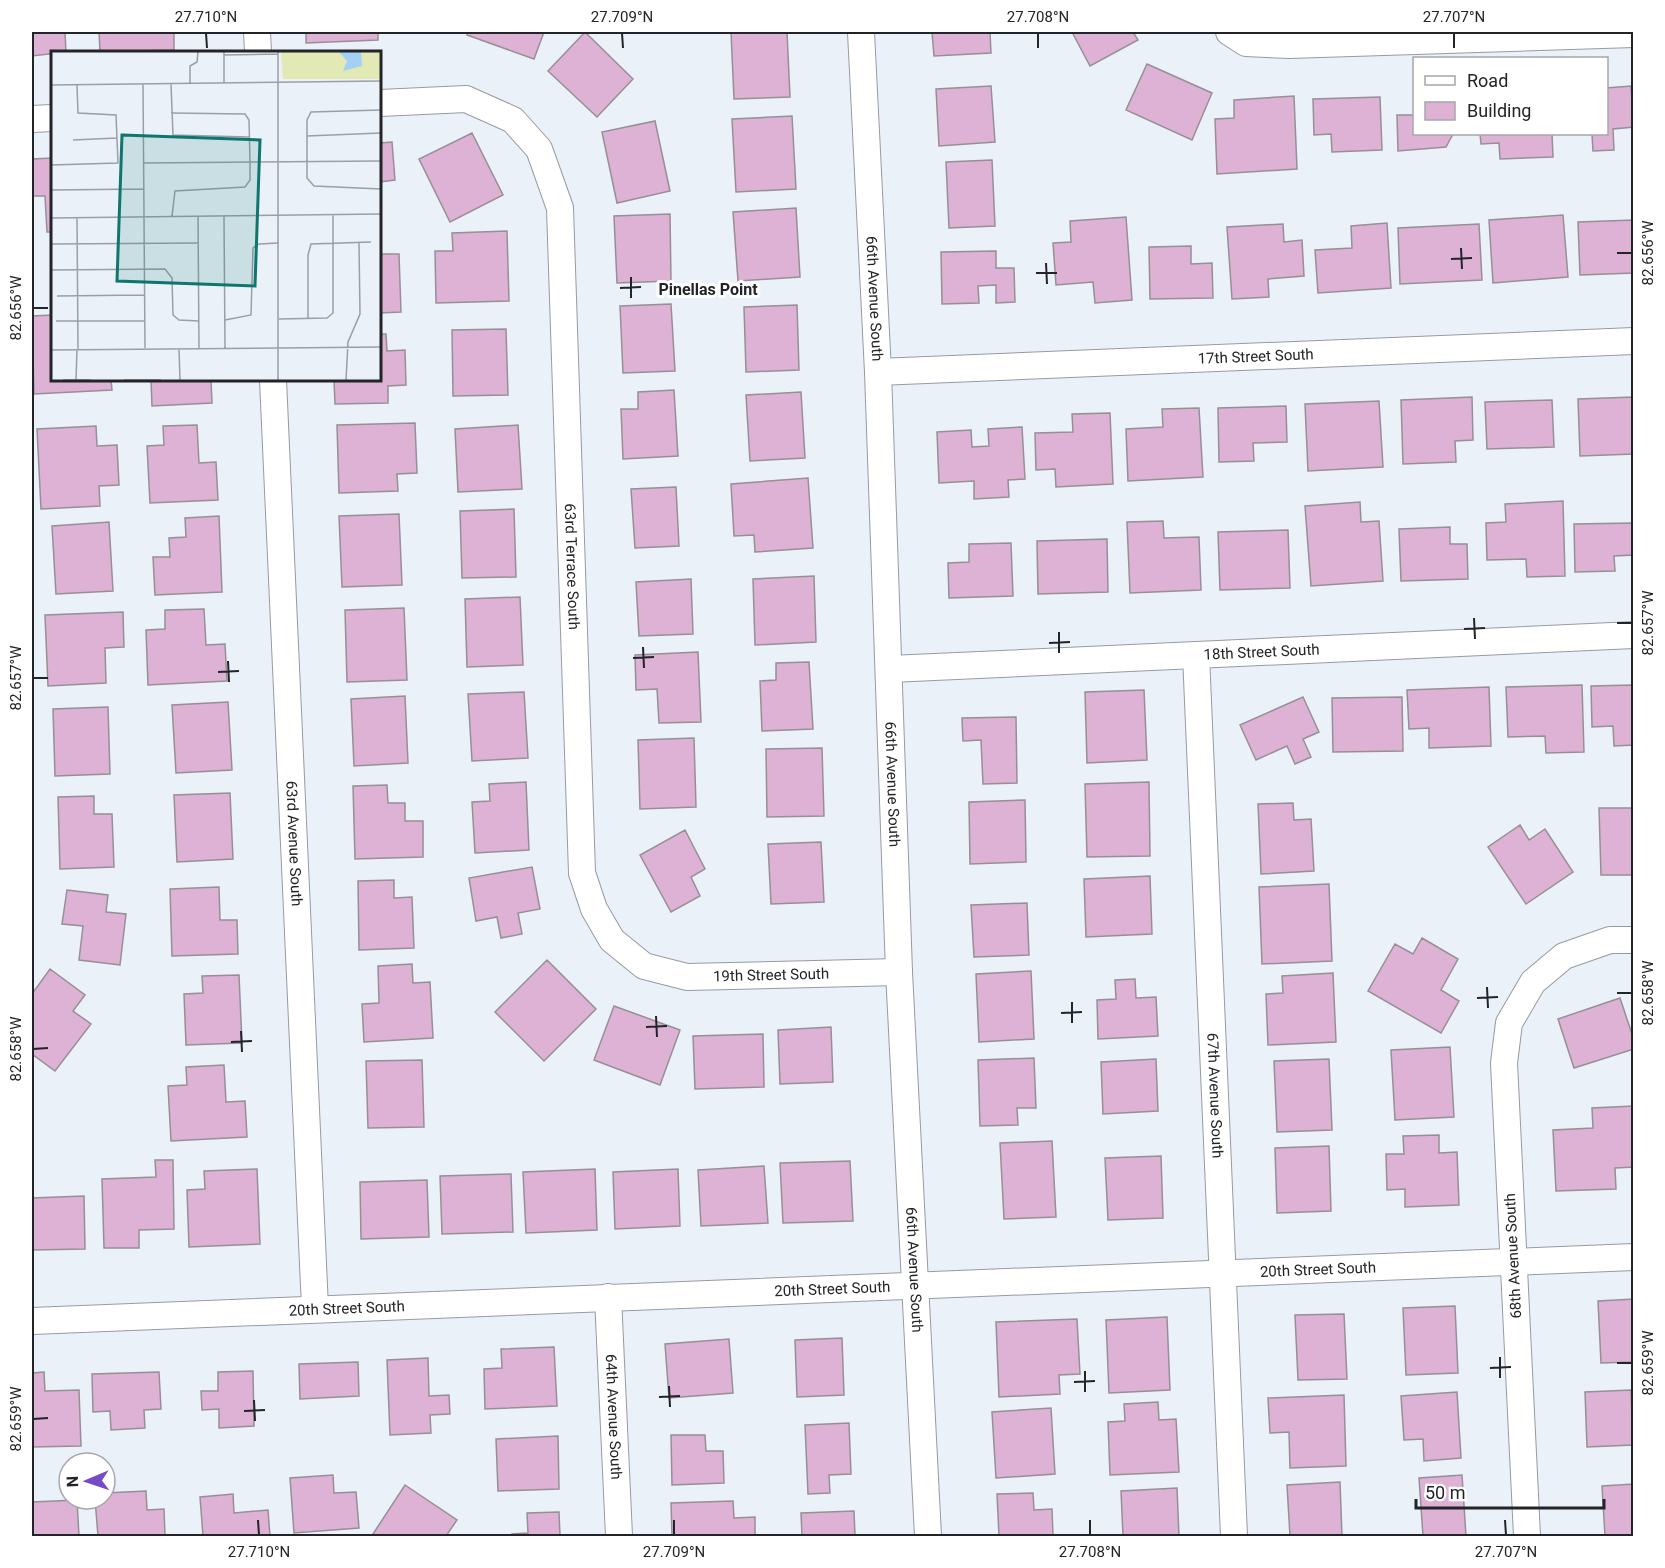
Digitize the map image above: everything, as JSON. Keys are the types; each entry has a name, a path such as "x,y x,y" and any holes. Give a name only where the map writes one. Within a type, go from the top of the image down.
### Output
{"street":[{"path":"257,32 258,51"},
{"name":"66th Avenue South","path":"861,32 878,372 899,972 928,1536"},
{"path":"1233,35 1246,43 1289,45 1634,34"},
{"name":"63rd Terrace South","path":"381,103 466,99 513,120 539,149 560,208 582,873 594,909 612,940 644,966"},
{"path":"32,119 51,118"},
{"name":"17th Street South","path":"878,372 1634,341"},
{"name":"63rd Avenue South","path":"273,381 315,1308"},
{"name":"18th Street South","path":"890,669 1634,635"},
{"name":"67th Avenue South","path":"1196,655 1234,1536"},
{"name":"68th Avenue South","path":"1527,1536 1504,1063 1509,1023 1533,982 1563,956 1610,940 1634,940"},
{"name":"19th Street South","path":"644,966 687,977 899,972"},
{"name":"20th Street South","path":"32,1321 1634,1257"},
{"name":"64th Avenue South","path":"608,1297 619,1536"}],"building":[{"path":"32,32 65,32 66,51 51,51 51,54 32,56"},
{"path":"99,32 174,32 174,50 100,51"},
{"path":"306,32 378,32 378,40 306,43"},
{"path":"468,32 544,32 534,59 467,35"},
{"path":"585,32 633,79 597,117 548,71"},
{"path":"731,32 787,32 790,97 734,99"},
{"path":"932,32 990,32 991,53 934,56"},
{"path":"1072,32 1133,32 1138,40 1090,66"},
{"path":"1147,64 1212,93 1192,140 1126,110"},
{"path":"991,86 995,142 939,146 936,89"},
{"path":"1631,86 1634,127 1613,129 1614,150 1593,151 1592,135 1608,135 1608,88"},
{"path":"1294,96 1297,169 1217,174 1215,119 1234,118 1234,100"},
{"path":"1380,97 1382,150 1332,152 1331,134 1314,135 1313,99"},
{"path":"1397,115 1413,115 1413,135 1452,135 1446,147 1398,151"},
{"path":"792,116 796,189 736,192 732,119"},
{"path":"655,121 670,191 617,203 602,132"},
{"path":"472,133 503,195 450,222 419,159"},
{"path":"1480,135 1552,135 1553,157 1500,159 1499,143 1481,144"},
{"path":"392,142 395,180 381,182 381,143"},
{"path":"51,158 51,232 47,232 45,196 32,196 32,159"},
{"path":"992,160 995,226 949,228 946,162"},
{"path":"796,208 800,277 738,281 733,212"},
{"path":"670,214 671,281 617,283 614,216"},
{"path":"1563,215 1568,277 1493,283 1489,220"},
{"path":"1126,217 1132,300 1095,303 1093,282 1056,285 1053,243 1071,242 1070,221"},
{"path":"1634,220 1634,273 1580,275 1578,222"},
{"path":"1387,223 1391,288 1318,293 1315,250 1352,248 1351,226"},
{"path":"1283,224 1284,242 1302,240 1304,276 1268,279 1269,297 1232,299 1227,227"},
{"path":"1479,224 1482,280 1400,284 1398,228"},
{"path":"507,231 509,301 436,303 435,251 453,251 452,233"},
{"path":"1191,246 1191,264 1212,263 1213,298 1150,299 1149,247"},
{"path":"996,251 996,268 1014,268 1015,302 996,303 996,285 978,286 979,303 942,304 941,252"},
{"path":"381,254 399,254 401,312 381,313"},
{"path":"671,304 675,371 623,373 620,306"},
{"path":"797,305 799,370 746,372 744,307"},
{"path":"51,315 51,381 111,381 112,390 34,394 32,316"},
{"path":"506,329 508,395 453,396 452,330"},
{"path":"381,334 386,334 387,351 405,350 406,385 388,386 388,403 335,404 334,381 381,381"},
{"path":"151,381 211,381 212,403 152,406"},
{"path":"674,390 678,456 623,459 621,409 638,409 638,392"},
{"path":"801,392 805,458 750,461 746,395"},
{"path":"1472,397 1473,440 1455,441 1456,462 1403,464 1401,400"},
{"path":"1634,397 1634,454 1580,456 1578,399"},
{"path":"1552,400 1554,447 1487,449 1485,402"},
{"path":"1379,401 1383,467 1308,471 1305,404"},
{"path":"1286,406 1287,442 1253,443 1254,461 1219,462 1218,408"},
{"path":"1199,408 1203,477 1128,481 1126,429 1163,427 1162,409"},
{"path":"1110,413 1113,484 1056,487 1055,469 1036,470 1035,433 1073,432 1072,414"},
{"path":"415,423 417,473 397,474 398,491 339,493 337,425"},
{"path":"197,425 199,463 216,462 218,500 150,503 147,446 164,445 163,426"},
{"path":"518,425 522,489 458,492 455,429"},
{"path":"96,426 97,446 117,445 119,485 99,486 100,506 41,509 37,429"},
{"path":"1022,427 1025,479 1008,480 1009,497 974,499 974,481 939,483 937,432 971,430 972,447 989,446 988,429"},
{"path":"808,478 813,548 755,552 754,535 734,536 731,484"},
{"path":"676,487 679,546 635,548 631,489"},
{"path":"1563,501 1565,576 1527,577 1526,559 1487,560 1486,523 1506,522 1505,504"},
{"path":"1360,502 1361,522 1379,521 1383,581 1311,586 1305,506"},
{"path":"514,509 516,577 462,578 460,511"},
{"path":"399,514 402,585 342,587 339,516"},
{"path":"219,516 222,592 155,595 153,557 170,557 169,538 186,537 185,518"},
{"path":"1163,521 1164,538 1199,537 1201,590 1130,593 1127,522"},
{"path":"109,522 113,591 56,594 52,526"},
{"path":"1634,523 1634,555 1614,556 1615,571 1575,572 1574,524"},
{"path":"1450,527 1450,544 1467,544 1468,579 1401,581 1399,529"},
{"path":"1288,530 1290,588 1220,590 1218,532"},
{"path":"1107,539 1108,592 1038,594 1037,541"},
{"path":"1011,543 1013,596 949,598 948,563 969,562 969,544"},
{"path":"814,576 816,642 755,645 753,579"},
{"path":"691,579 693,634 639,636 636,582"},
{"path":"520,597 523,665 467,667 465,599"},
{"path":"404,608 407,680 347,682 345,610"},
{"path":"204,609 206,645 225,644 227,681 148,685 146,630 165,629 165,610"},
{"path":"123,612 124,647 105,648 106,683 48,686 45,615"},
{"path":"698,652 701,722 659,723 657,689 636,690 635,655"},
{"path":"809,662 813,729 762,731 760,681 776,680 776,663"},
{"path":"1582,685 1584,752 1546,753 1545,736 1508,737 1506,687"},
{"path":"1634,685 1634,745 1614,746 1613,726 1592,727 1591,686"},
{"path":"1489,687 1491,746 1429,748 1429,728 1409,729 1407,690"},
{"path":"1144,690 1147,760 1087,763 1085,692"},
{"path":"524,692 528,758 472,761 468,694"},
{"path":"405,696 408,763 354,766 351,699"},
{"path":"1303,697 1319,732 1303,739 1311,757 1295,764 1287,746 1256,760 1240,725"},
{"path":"1402,697 1403,751 1333,752 1332,698"},
{"path":"228,702 232,770 176,773 172,705"},
{"path":"108,707 110,774 55,776 53,709"},
{"path":"1016,717 1017,783 983,784 981,740 963,741 962,718"},
{"path":"694,738 696,807 640,809 638,740"},
{"path":"822,748 824,816 767,817 766,749"},
{"path":"526,782 529,850 475,853 472,802 490,801 489,784"},
{"path":"1149,782 1150,856 1087,857 1085,784"},
{"path":"387,785 388,803 405,803 405,821 423,821 423,857 355,859 353,786"},
{"path":"230,793 233,859 177,862 174,795"},
{"path":"94,796 94,814 112,814 114,867 60,869 58,797"},
{"path":"1025,800 1026,862 970,864 969,802"},
{"path":"1293,803 1294,820 1311,819 1314,871 1261,874 1258,804"},
{"path":"1599,808 1634,808 1634,875 1601,875"},
{"path":"1520,825 1529,840 1545,829 1573,872 1526,904 1488,847"},
{"path":"685,830 705,869 691,877 700,896 671,912 640,855"},
{"path":"821,842 824,902 771,904 768,844"},
{"path":"532,867 540,909 518,913 522,934 501,938 497,917 476,921 469,878"},
{"path":"1150,876 1152,934 1086,937 1084,879"},
{"path":"394,880 394,898 412,897 414,948 359,950 358,881"},
{"path":"1329,884 1332,961 1262,964 1259,887"},
{"path":"219,887 220,920 237,920 238,954 172,956 170,889"},
{"path":"67,890 108,895 106,912 126,914 120,965 79,960 83,926 62,924"},
{"path":"1027,903 1029,955 974,957 971,905"},
{"path":"1422,938 1458,959 1441,990 1459,1001 1441,1033 1368,991 1395,944 1413,954"},
{"path":"547,960 596,1009 544,1061 495,1012"},
{"path":"412,964 413,983 430,982 433,1038 364,1042 362,1004 379,1003 378,966"},
{"path":"50,969 85,995 73,1011 91,1024 55,1071 32,1054 32,994"},
{"path":"1031,971 1034,1039 979,1042 976,974"},
{"path":"1333,973 1336,1042 1268,1045 1266,994 1283,993 1282,976"},
{"path":"239,975 242,1043 186,1045 184,994 203,993 202,976"},
{"path":"1135,979 1136,998 1156,997 1158,1036 1098,1039 1097,1000 1116,999 1115,980"},
{"path":"1620,998 1634,1040 1634,1049 1574,1068 1558,1019"},
{"path":"614,1006 680,1030 660,1085 594,1060"},
{"path":"831,1027 833,1082 780,1084 778,1030"},
{"path":"763,1034 764,1087 695,1089 693,1036"},
{"path":"1450,1047 1454,1117 1395,1120 1391,1050"},
{"path":"1034,1058 1036,1108 1017,1108 1018,1125 980,1126 978,1060"},
{"path":"1156,1059 1158,1111 1103,1114 1101,1062"},
{"path":"1329,1059 1332,1130 1277,1132 1274,1061"},
{"path":"422,1060 424,1127 368,1128 366,1061"},
{"path":"224,1065 226,1102 245,1101 247,1137 171,1141 168,1086 187,1085 186,1067"},
{"path":"1633,1106 1634,1167 1615,1168 1616,1189 1556,1191 1553,1130 1593,1128 1592,1108"},
{"path":"1439,1135 1439,1153 1457,1152 1459,1205 1405,1207 1405,1189 1387,1190 1386,1154 1404,1154 1403,1136"},
{"path":"1052,1141 1056,1217 1004,1219 1000,1143"},
{"path":"1329,1146 1331,1211 1277,1213 1275,1148"},
{"path":"1161,1156 1163,1218 1108,1220 1105,1158"},
{"path":"155,1160 173,1160 174,1229 139,1230 139,1248 104,1248 102,1179 156,1177"},
{"path":"850,1161 853,1221 783,1223 780,1163"},
{"path":"764,1166 768,1223 701,1226 698,1170"},
{"path":"257,1169 260,1244 189,1247 187,1190 205,1189 204,1171"},
{"path":"595,1169 597,1230 526,1233 523,1172"},
{"path":"678,1169 680,1226 615,1229 613,1172"},
{"path":"511,1174 513,1232 442,1234 440,1176"},
{"path":"427,1180 429,1237 361,1239 360,1182"},
{"path":"84,1196 85,1249 32,1250 32,1198"},
{"path":"1634,1299 1634,1362 1601,1363 1598,1301"},
{"path":"1455,1306 1458,1373 1406,1375 1403,1308"},
{"path":"1344,1314 1347,1379 1298,1380 1295,1315"},
{"path":"1167,1317 1170,1390 1109,1393 1106,1320"},
{"path":"1077,1319 1080,1374 1059,1375 1060,1394 999,1397 996,1322"},
{"path":"842,1338 844,1395 797,1397 795,1340"},
{"path":"729,1339 733,1393 669,1398 665,1344"},
{"path":"554,1347 557,1406 485,1409 484,1369 502,1368 501,1349"},
{"path":"428,1358 429,1396 449,1395 450,1414 430,1415 431,1433 390,1435 387,1360"},
{"path":"358,1362 359,1396 300,1399 299,1364"},
{"path":"253,1371 254,1426 219,1428 219,1409 202,1410 201,1391 218,1391 218,1372"},
{"path":"44,1372 45,1391 79,1390 81,1446 32,1447 32,1373"},
{"path":"159,1372 161,1409 144,1410 145,1428 111,1430 110,1411 93,1412 92,1374"},
{"path":"1631,1390 1633,1445 1587,1447 1585,1392"},
{"path":"1457,1392 1461,1458 1424,1461 1423,1439 1404,1440 1401,1396"},
{"path":"1344,1395 1346,1466 1290,1468 1289,1432 1270,1433 1268,1398"},
{"path":"1158,1402 1159,1420 1176,1419 1179,1472 1110,1475 1108,1422 1125,1421 1124,1404"},
{"path":"1051,1408 1055,1474 996,1478 992,1412"},
{"path":"849,1423 851,1474 829,1475 830,1493 808,1494 805,1425"},
{"path":"671,1435 705,1435 706,1451 723,1451 724,1483 672,1485"},
{"path":"558,1436 559,1489 498,1491 496,1439"},
{"path":"333,1475 334,1493 356,1492 359,1528 294,1533 290,1478"},
{"path":"1462,1475 1466,1536 1423,1536 1419,1478"},
{"path":"1340,1482 1342,1536 1290,1536 1287,1485"},
{"path":"1634,1484 1634,1536 1605,1536 1602,1486"},
{"path":"405,1485 457,1520 446,1536 377,1536 373,1534"},
{"path":"1177,1488 1179,1536 1123,1536 1121,1491"},
{"path":"146,1491 147,1510 164,1509 165,1536 98,1536 96,1511 117,1511 117,1492"},
{"path":"1033,1493 1034,1510 1052,1509 1053,1536 999,1536 997,1494"},
{"path":"233,1494 234,1513 268,1510 270,1536 203,1536 200,1497"},
{"path":"57,1501 57,1511 78,1511 79,1536 32,1536 32,1502"},
{"path":"733,1501 734,1518 755,1517 755,1536 672,1536 671,1503"},
{"path":"854,1511 855,1536 802,1536 801,1513"},
{"path":"559,1512 560,1536 512,1536 512,1534 528,1533 527,1513"}],"district":[{"name":"Pinellas Point","path":"708,289"}]}
